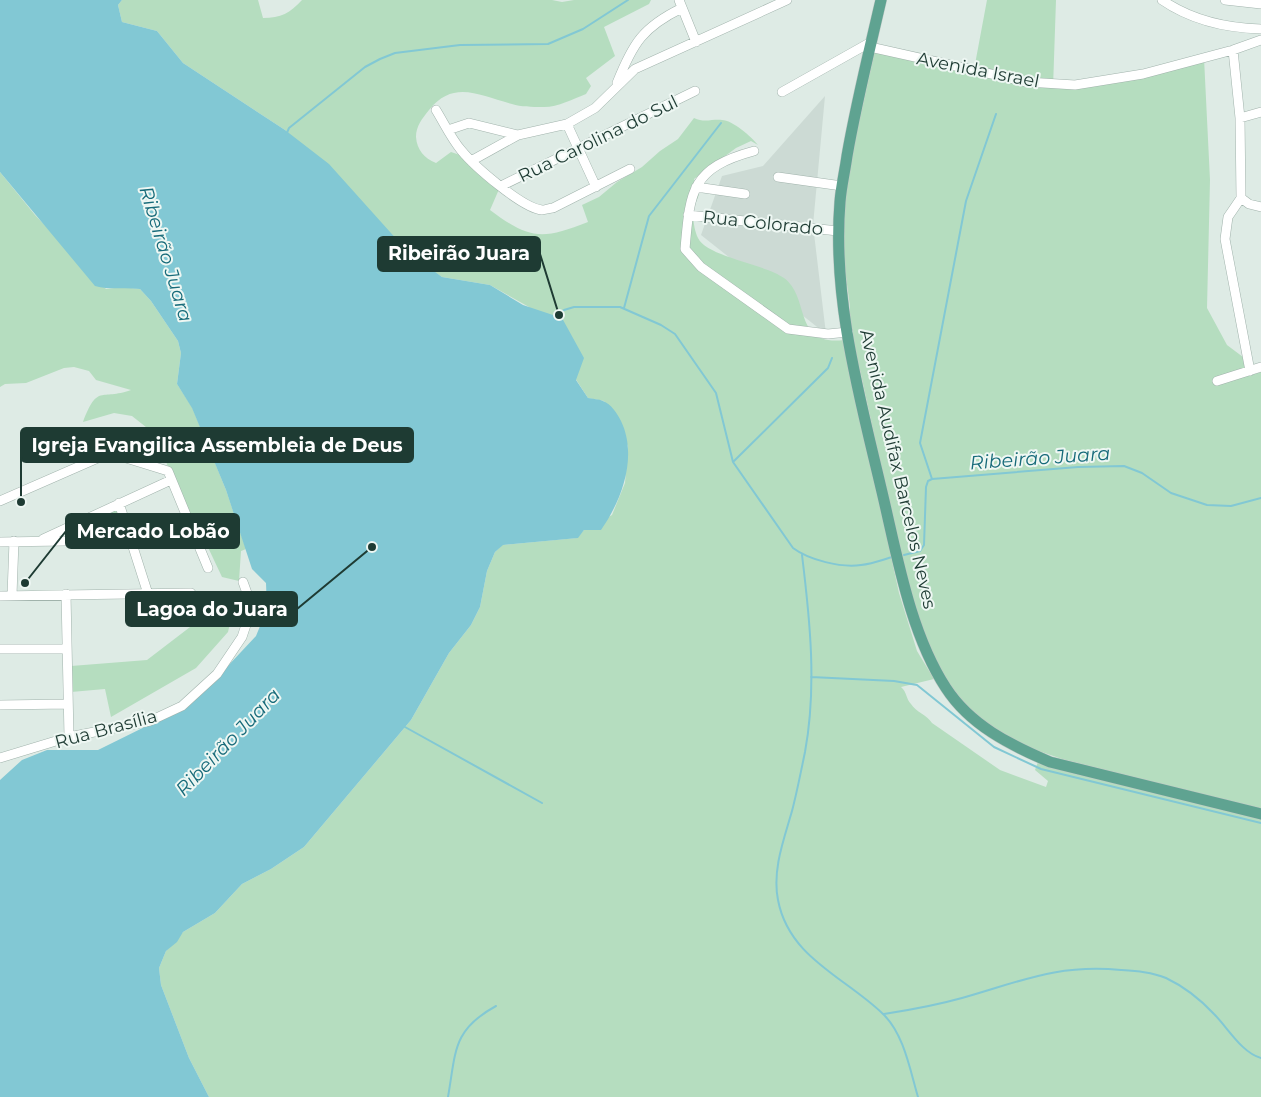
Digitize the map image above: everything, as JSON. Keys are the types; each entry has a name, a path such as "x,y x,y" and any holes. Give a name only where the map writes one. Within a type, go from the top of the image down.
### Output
{"main road":[{"name":"Avenida Audifax Barcelos Neves","path":"881,0 855,110 842,186 838,231 840,277 848,332 891,532 916,622 937,673 946,689 962,708 996,736 1050,762 1261,814"}],"street":[{"path":"471,161 518,135 566,124 595,108 616,85 635,69 696,42 774,3 787,0"},
{"path":"1162,0 1189,15 1214,23 1261,30"},
{"path":"1225,0 1261,4"},
{"path":"616,85 627,58 640,36 666,16 680,2 696,42"},
{"name":"Avenida Israel","path":"871,44 1027,82 1075,85 1143,74 1234,50 1261,40"},
{"path":"782,92 871,44"},
{"path":"1234,50 1240,118 1241,198 1232,209 1225,239 1250,370"},
{"name":"Rua Carolina do Sul","path":"501,186 695,91"},
{"path":"436,110 460,149 471,161 501,186 529,205 543,210 596,187 630,169"},
{"path":"1240,118 1261,112"},
{"path":"448,130 469,123 518,135"},
{"path":"566,124 596,187"},
{"path":"754,151 735,156 701,177 688,215 685,249 701,267 788,330 828,334 848,332"},
{"path":"778,177 842,186"},
{"path":"696,187 746,194"},
{"path":"1241,198 1249,204 1261,207"},
{"name":"Rua Colorado","path":"688,215 838,231"},
{"path":"1217,381 1261,367"},
{"path":"0,501 105,455 113,454 168,471 208,568"},
{"path":"43,539 171,480"},
{"path":"119,503 148,594"},
{"path":"0,542 43,539 130,540"},
{"path":"12,595 14,541"},
{"name":"Rua Brasília","path":"0,758 69,737 150,721 182,706 216,674 242,637 252,607 243,582"},
{"path":"0,596 191,593"},
{"path":"66,594 69,737"},
{"path":"0,649 67,649"},
{"path":"0,705 68,704"}],"shaded area":[{"path":"825,96 813,225 826,334 701,235 722,176 763,166"}],"green space":[{"path":"122,0 258,0 263,18 285,14 302,0 552,0 562,2 574,0 651,0 649,4 604,27 615,56 586,78 591,86 586,94 559,105 547,107 519,106 468,92 448,95 429,110 420,123 416,137 420,150 428,159 436,163 451,152 460,155 500,187 490,210 526,232 547,234 588,222 582,205 599,197 617,182 642,167 660,151 678,139 694,118 731,123 742,130 758,145 751,141 736,148 694,179 699,193 693,210 695,231 704,245 713,250 784,278 792,287 809,328 816,336 828,340 844,340 899,593 917,651 934,679 901,687 909,702 932,723 1000,770 1046,787 1048,781 1035,770 1038,762 1261,819 1261,1097 209,1097 189,1058 161,985 159,968 166,951 183,932 215,913 242,884 271,869 304,847 411,720 449,653 471,625 480,607 487,571 495,552 502,545 577,538 584,530 612,515 625,483 628,446 604,401 588,398 529,307 490,285 442,277 418,261 285,130 183,63 157,31 122,22 118,5"},
{"path":"987,0 1056,0 1053,88 1072,88 1110,83 1204,58 1210,180 1207,308 1227,345 1243,357 1249,375 1261,372 1261,809 1062,759 1004,738 978,717 951,689 925,647 908,591 860,370 850,350 850,307 842,247 847,177 875,50 973,75"},
{"path":"0,172 35,215 106,289 122,287 140,289 151,301 178,341 181,353 177,384 192,407 226,490 246,549 241,551 239,581 222,577 205,541 192,530 156,435 132,416 114,413 83,422 92,402 97,398 131,390 96,380 89,371 74,367 64,368 26,383 5,384 0,387"},
{"path":"116,510 124,533 55,534"},
{"path":"199,598 233,611 228,632 196,668 111,717 105,689 71,692 71,666 147,660 194,624 200,613"}],"water":[{"path":"0,0 122,0 118,5 122,22 157,31 183,63 285,130 329,164 408,252 442,277 490,285 523,305 562,318 584,358 576,380 588,398 606,402 616,412 626,435 628,463 625,477 621,492 601,530 584,530 578,538 503,545 495,552 487,571 480,607 471,625 449,653 411,720 304,847 271,869 242,884 215,913 183,932 177,942 166,951 159,968 161,985 189,1058 209,1097 0,1097 0,780 22,760 47,750 98,750 181,709 210,685 256,636 267,609 266,583 252,569 226,490 192,408 177,384 181,353 178,341 151,301 140,289 95,286 0,172"}],"waterway":[{"path":"286,135 289,128 365,67 395,53 460,45 548,44 583,29 628,0"},
{"path":"932,479 920,443 966,201 996,114"},
{"path":"624,308 649,216 721,123"},
{"name":"Ribeirão Juara","path":"554,317 564,310 574,307 620,307 661,325 675,334 716,393 733,462 793,548 816,559 853,566 892,557"},
{"path":"733,462 828,368 832,358"},
{"name":"Ribeirão Juara","path":"904,555 920,551 924,545 926,487 928,481 932,479 1078,467 1124,466 1142,473 1171,493 1207,505 1231,506 1261,498"},
{"path":"802,555 810,629 811,703 805,752 778,866 778,900 784,920 806,952 820,965 868,1001 890,1022 901,1042 918,1097"},
{"path":"811,677 894,681 917,685 994,747 1041,769 1261,823"},
{"path":"405,727 542,803"},
{"path":"884,1014 943,1003 1040,975 1078,969 1138,971 1161,976 1186,989 1209,1009 1241,1046 1261,1058"},
{"path":"448,1097 455,1055 464,1033 471,1024 496,1006"}],"place":[{"name":"Ribeirão Juara","path":"559,315"},
{"name":"Igreja Evangilica Assembleia de Deus","path":"21,502"},
{"name":"Lagoa do Juara","path":"372,547"},
{"name":"Mercado Lobão","path":"25,583"}]}
